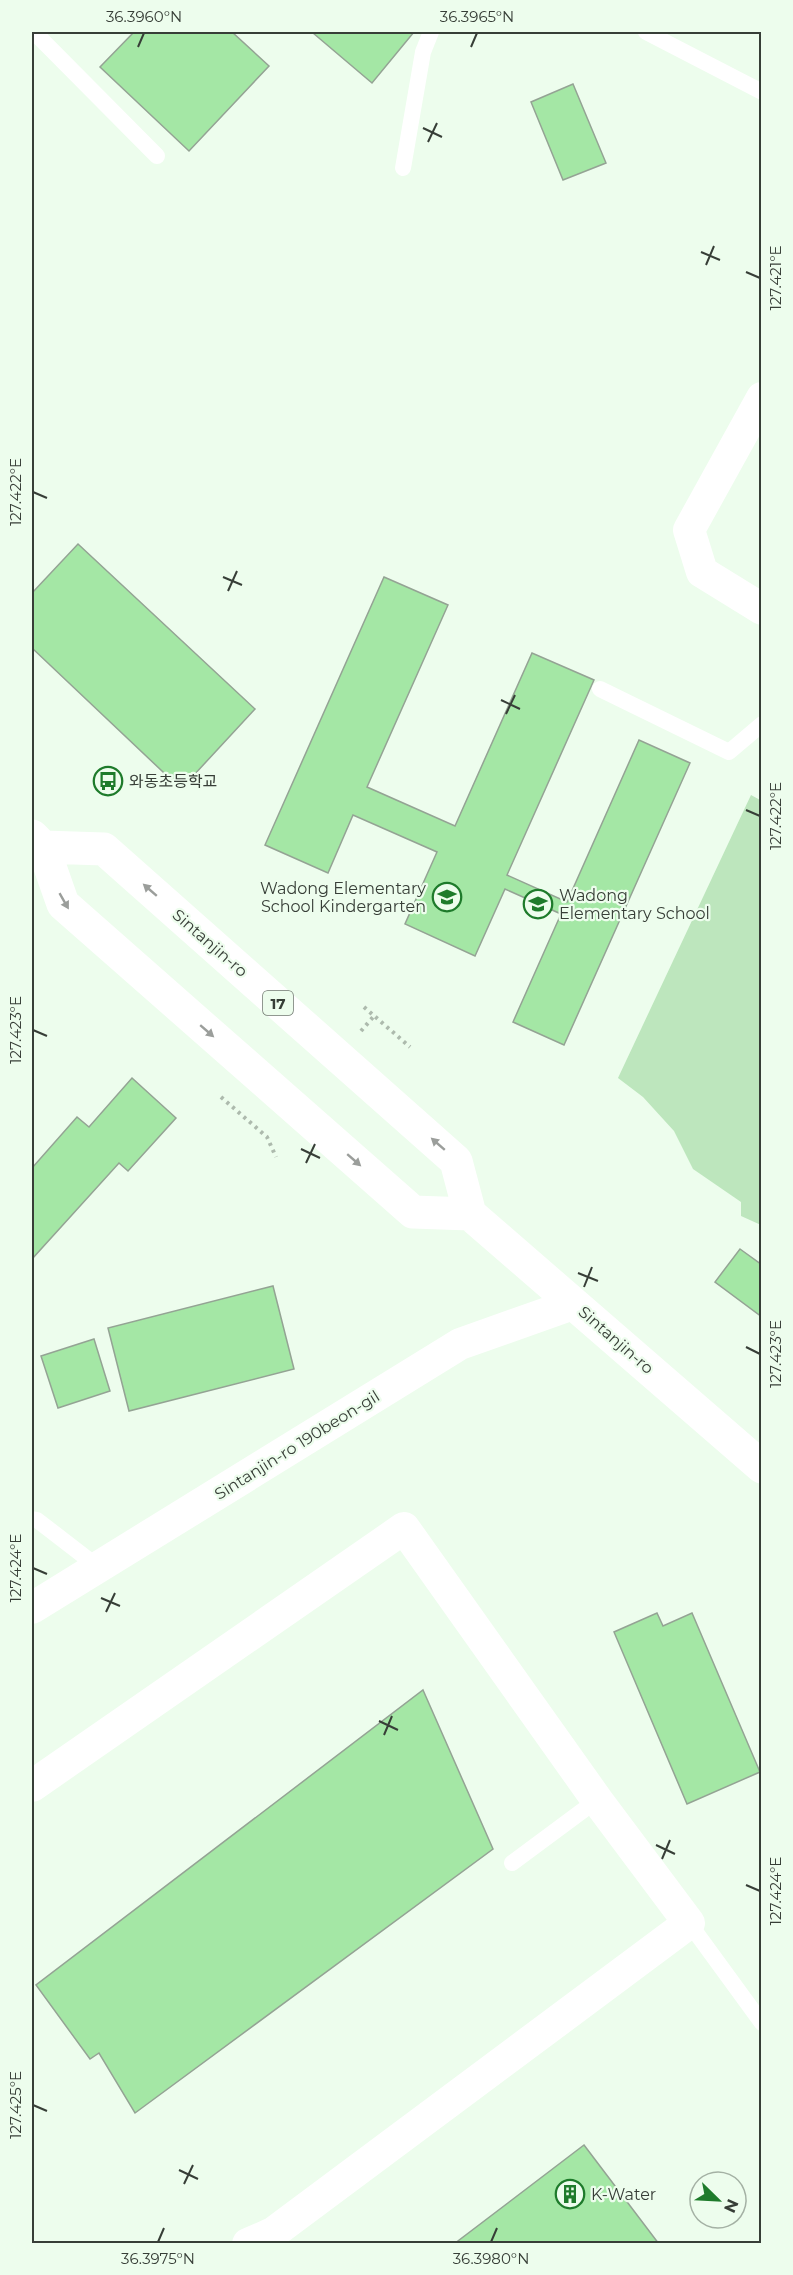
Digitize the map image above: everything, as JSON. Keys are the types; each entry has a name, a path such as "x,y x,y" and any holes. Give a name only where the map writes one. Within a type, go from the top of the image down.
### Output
{"main road":[{"name":"Sintanjin-ro","path":"470,1214 413,1212 63,904 37,841 104,849 456,1161 470,1214 762,1467"}],"street":[{"path":"755,601 702,572 689,530 762,398"},
{"name":"Sintanjin-ro 190beon-gil","path":"32,1608 460,1344 573,1304"},
{"path":"32,1786 404,1528 597,1800 689,1923 273,2234 248,2244"}],"lane":[{"path":"34,32 158,156"},
{"path":"403,168 423,52 431,32"},
{"path":"646,32 762,92"},
{"path":"600,689 729,752 762,724"},
{"path":"32,1519 37,1520 98,1567"},
{"path":"512,1863 597,1800"},
{"path":"689,1923 762,2023"}],"path":[{"path":"364,1007 410,1047"},
{"path":"221,1097 267,1137 276,1157"}],"green space":[{"path":"751,795 762,801 761,1225 741,1216 741,1202 693,1169 674,1131 643,1097 618,1078"}],"building":[{"path":"134,32 232,32 269,66 189,151 100,67"},
{"path":"414,32 372,83 313,33"},
{"path":"573,84 606,163 563,180 531,102"},
{"path":"78,544 255,709 181,789 32,648 32,593"},
{"path":"384,577 448,605 367,787 455,826 532,653 594,680 507,875 567,902 639,740 690,763 564,1045 513,1022 561,914 505,889 475,956 405,924 437,852 353,815 328,873 265,845"},
{"path":"132,1078 176,1118 128,1171 119,1163 32,1259 32,1168 77,1117 89,1127"},
{"path":"740,1249 762,1265 762,1317 715,1282"},
{"path":"273,1286 294,1369 129,1411 108,1328"},
{"path":"94,1339 110,1391 58,1408 41,1356"},
{"path":"657,1613 663,1626 692,1613 760,1772 687,1804 614,1632"},
{"path":"423,1690 493,1849 135,2113 99,2053 90,2059 36,1985"},
{"name":"K-Water","path":"584,2145 659,2244 454,2244"}],"place":[{"name":"와동초등학교","path":"108,781"},
{"name":"Wadong Elementary School Kindergarten","path":"447,897"},
{"name":"Wadong Elementary School","path":"538,904"},
{"name":"K-Water","path":"570,2194"}]}
